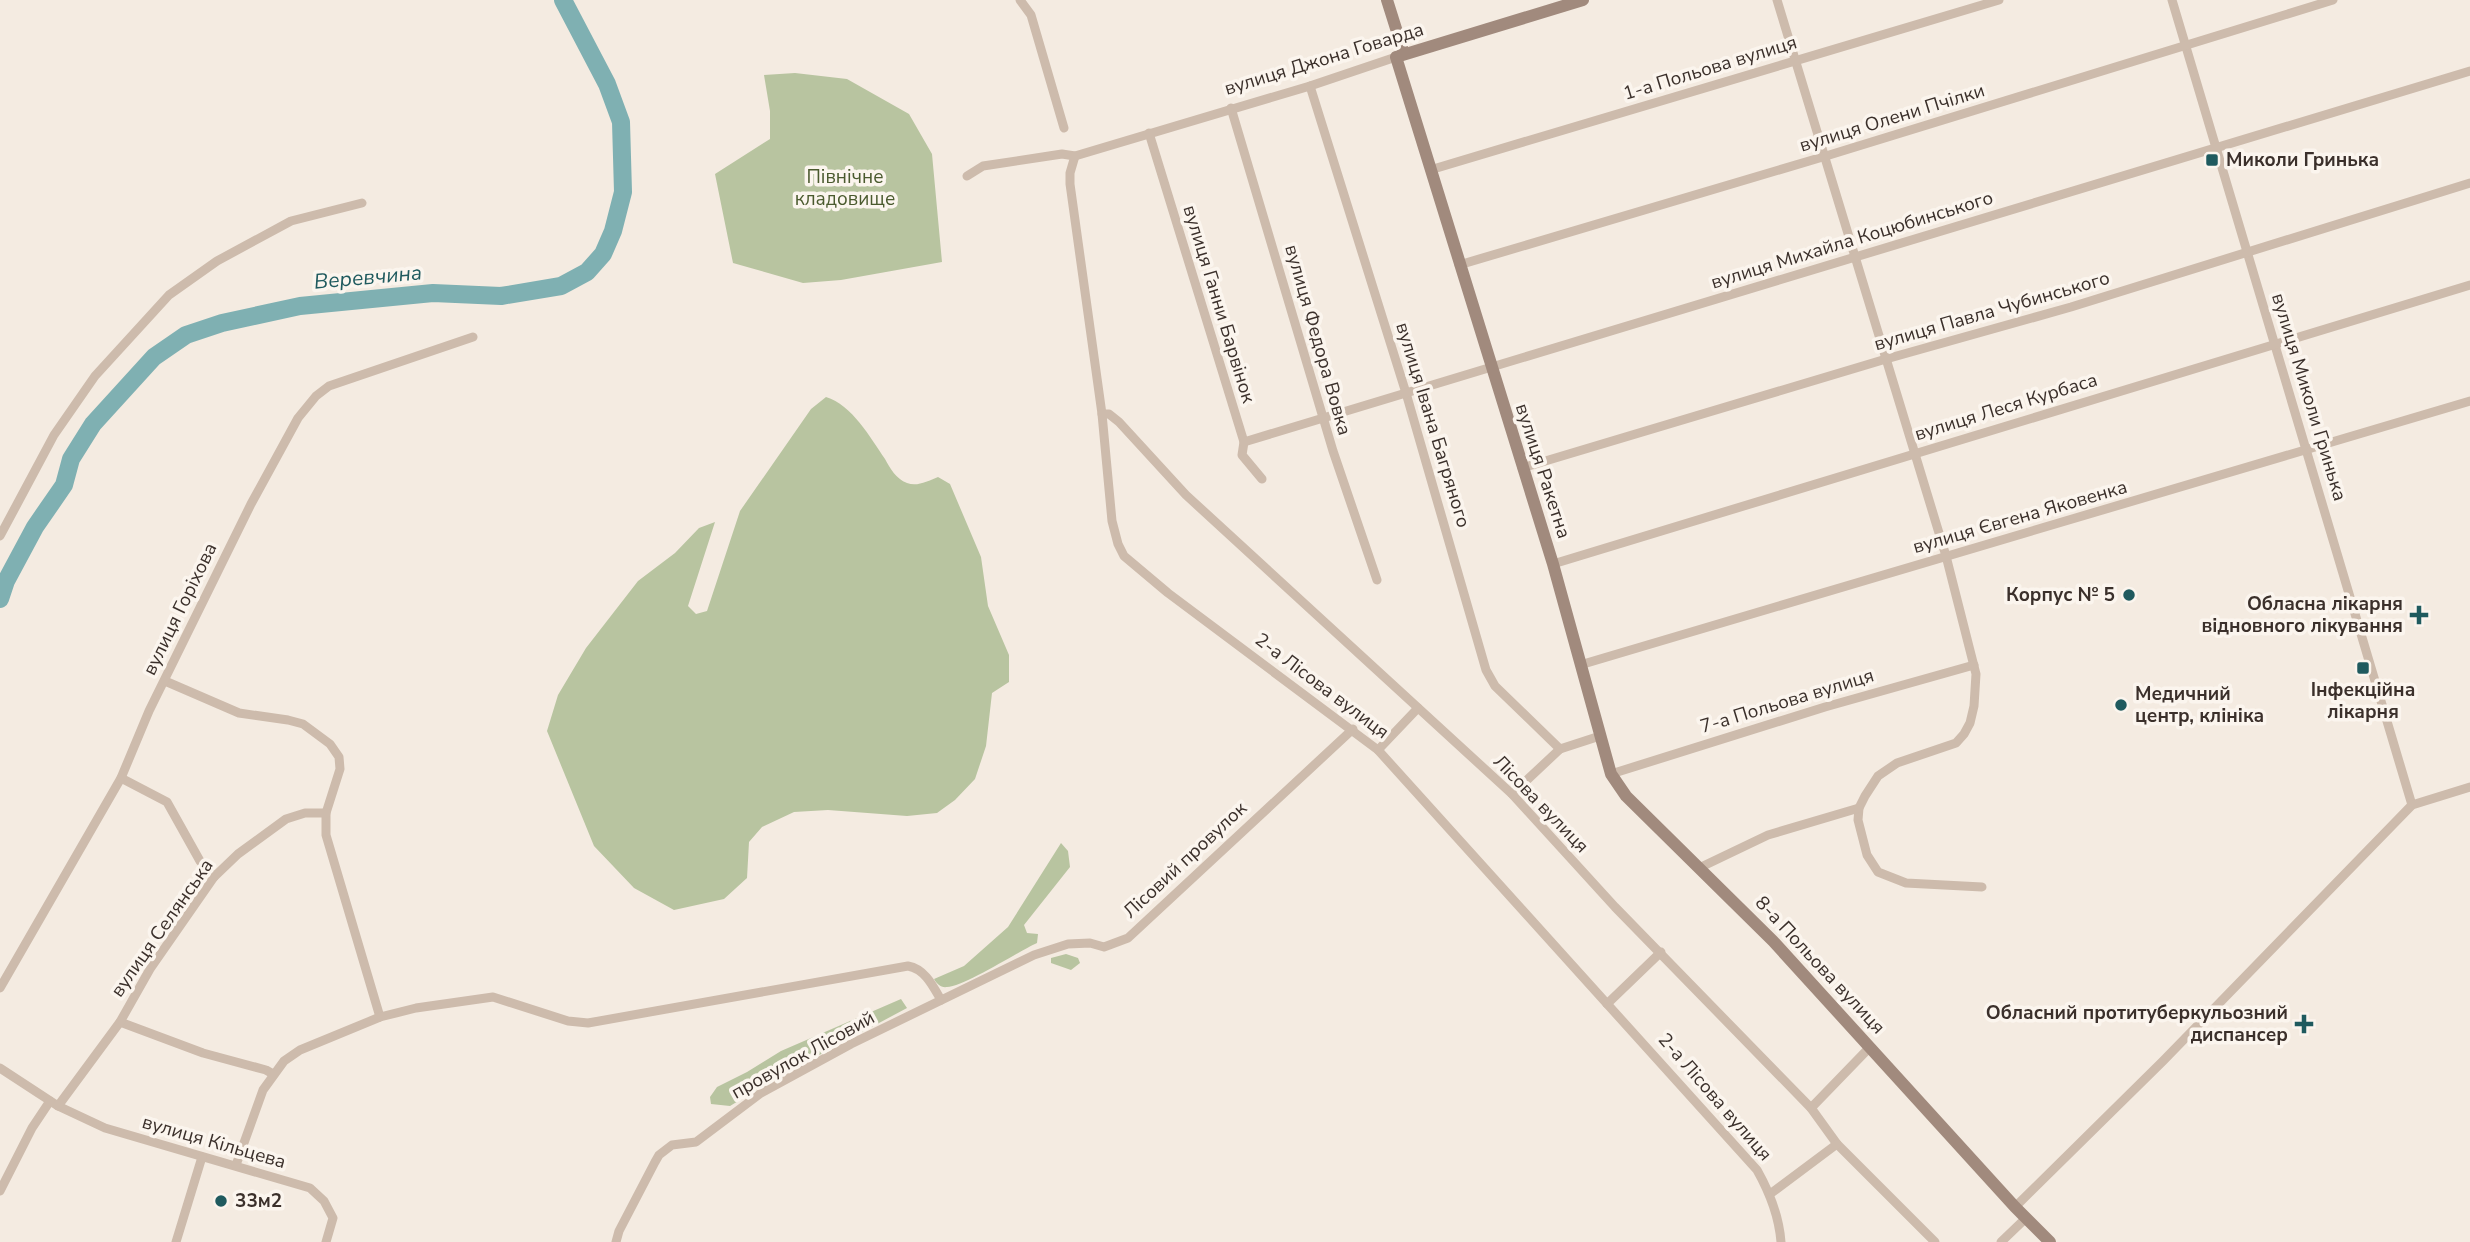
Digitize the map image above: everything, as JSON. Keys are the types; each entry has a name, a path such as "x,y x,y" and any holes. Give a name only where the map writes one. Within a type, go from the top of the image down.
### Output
{"street":[{"path":"1020,0 1031,15 1064,128"},
{"name":"вулиця Ракетна","path":"1387,0 1430,170 1553,564 1611,774 1626,796 1699,868"},
{"name":"вулиця Джона Говарда","path":"967,176 983,166 1062,154 1075,156 1583,0"},
{"path":"1777,0 1946,556 1974,665 1974,706 1964,734 1956,743 1897,763 1878,776 1864,796 1858,820 1867,855 1878,872 1906,883 1982,887"},
{"name":"1-а Польова вулиця","path":"1430,170 1999,0"},
{"name":"вулиця Миколи Гринька","path":"2172,0 2412,804"},
{"name":"вулиця Олени Пчілки","path":"1459,265 1826,156 2333,0"},
{"name":"вулиця Михайла Коцюбинського","path":"1244,442 2470,71"},
{"name":"вулиця Івана Багряного","path":"1310,86 1406,393 1490,680 1560,749"},
{"name":"вулиця Федора Вовка","path":"1231,108 1324,418 1377,580"},
{"name":"вулиця Ганни Барвінок","path":"1149,133 1244,442 1244,458 1262,479"},
{"name":"2-а Лісова вулиця","path":"1075,156 1070,184 1102,414 1112,521 1124,556 1168,593 1378,750 1757,1170 1770,1194 1781,1242"},
{"name":"вулиця Павла Чубинського","path":"1522,468 1886,359 2071,307 2470,183"},
{"path":"0,536 54,435 95,376 127,338 169,296 216,261 291,221 362,203"},
{"name":"вулиця Леся Курбаса","path":"1553,564 2470,285"},
{"name":"вулиця Горіхова","path":"0,988 121,778 149,711 251,504 298,418 316,396 329,386 473,337"},
{"name":"вулиця Євгена Яковенка","path":"1580,665 2470,401"},
{"name":"Лісова вулиця","path":"1102,414 1109,414 1119,422 1186,495 1512,794 1615,907 1811,1108 1837,1144 1935,1242"},
{"name":"7-а Польова вулиця","path":"1611,774 1812,711 1974,665"},
{"path":"165,681 239,713 303,724 330,744 339,757 340,769 326,813 326,835 380,1017"},
{"path":"1378,750 1418,708"},
{"name":"Лісовий провулок","path":"941,1000 1048,949 1079,943 1104,947 1128,938 1353,729"},
{"path":"1512,794 1560,749 1600,736"},
{"path":"121,778 167,802 200,861 214,877"},
{"path":"2015,1207 2163,1060 2412,804 2470,787"},
{"path":"1699,868 1769,835 1859,808"},
{"name":"вулиця Селянська","path":"0,1191 32,1128 120,1022 150,969 214,877 237,855 286,819 304,813 326,813"},
{"name":"8-а Польова вулиця","path":"1699,868 1773,942 2050,1242"},
{"path":"1607,1004 1661,952"},
{"path":"236,1165 258,1102 284,1061 300,1050 380,1017 416,1008 493,997 568,1021 588,1023 826,982 902,966 914,967 920,971 941,1000"},
{"name":"провулок Лісовий","path":"616,1242 619,1231 655,1162 666,1149 680,1142 696,1142 761,1093 941,1000"},
{"path":"120,1022 159,1038 274,1074"},
{"path":"1811,1108 1870,1047"},
{"name":"вулиця Кільцева","path":"0,1068 54,1104 105,1128 310,1188 329,1208 333,1218 326,1242"},
{"path":"1770,1194 1837,1144"},
{"path":"176,1242 202,1157"},
{"path":"2001,1242 2026,1218"}],"green space":[{"name":"Північне кладовище","path":"795,73 847,79 909,114 932,154 942,262 841,280 803,283 733,263 715,174 770,139 770,111 764,75"},
{"path":"826,397 852,414 900,479 915,484 938,477 950,484 981,557 988,606 1009,655 1009,682 992,693 986,746 975,779 955,800 937,813 907,816 828,810 794,812 762,827 749,842 747,878 724,899 674,910 634,888 594,846 547,731 558,695 586,648 638,581 675,553 699,528 715,522 688,606 696,614 707,611 740,511 811,409"},
{"path":"1061,843 1068,851 1070,867 1024,925 1027,933 1038,934 1037,943 965,981 947,987 938,984 934,979 964,966 1008,927"},
{"path":"1066,954 1078,958 1080,963 1071,970 1051,963 1051,958"},
{"path":"901,999 907,1008 730,1106 711,1104 710,1097 717,1087 781,1051"}],"waterway":[{"name":"Веревчина","path":"0,599 6,581 35,527 64,485 71,459 93,424 154,357 186,335 222,323 300,306 433,293 501,296 561,286 587,272 603,254 613,231 623,192 621,122 607,84 563,0"}],"place":[{"name":"Миколи Гринька","path":"2212,160"},
{"name":"Корпус № 5","path":"2129,595"},
{"name":"Обласна лікарня відновного лікування","path":"2419,615"},
{"name":"Інфекційна лікарня","path":"2363,668"},
{"name":"Медичний центр, клініка","path":"2121,705"},
{"name":"Обласний протитуберкульозний диспансер","path":"2304,1024"},
{"name":"33м2","path":"221,1201"}]}
